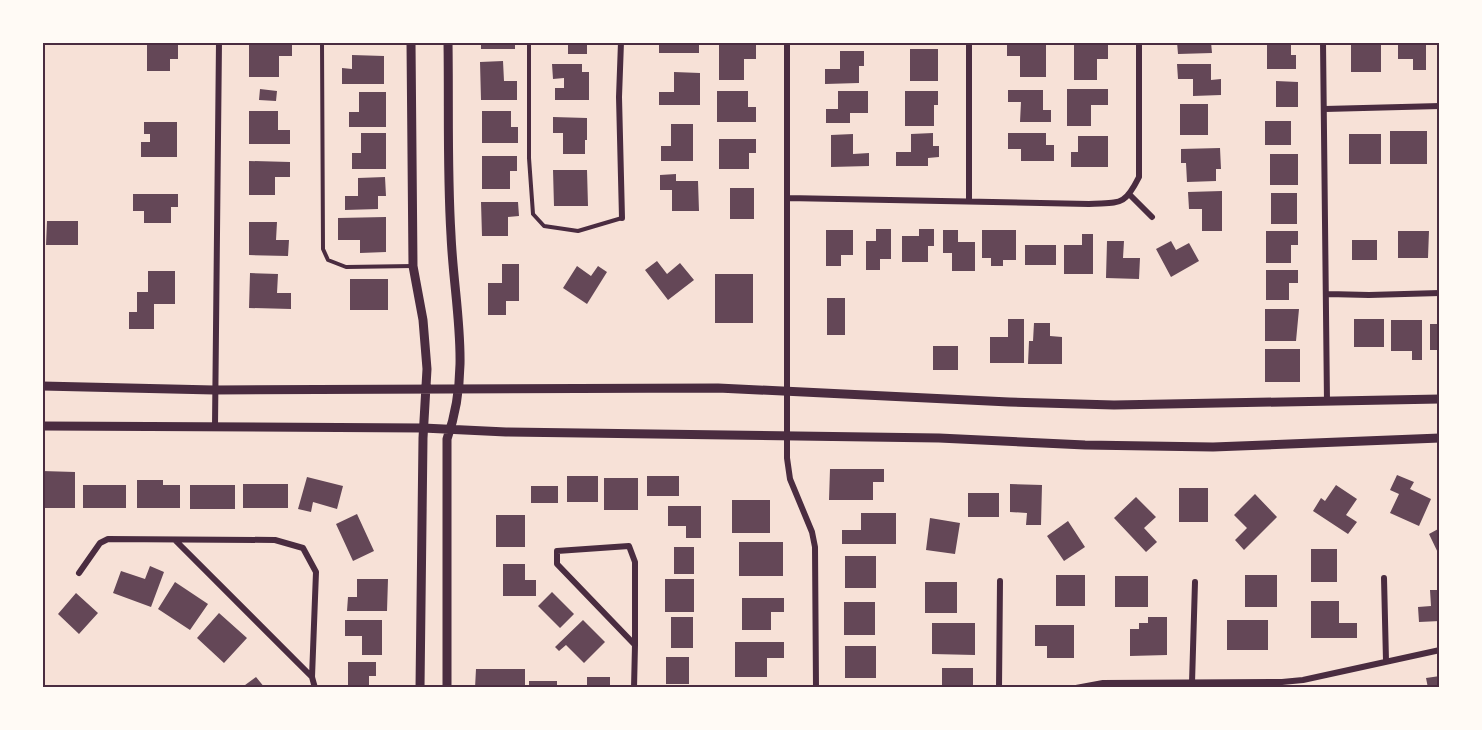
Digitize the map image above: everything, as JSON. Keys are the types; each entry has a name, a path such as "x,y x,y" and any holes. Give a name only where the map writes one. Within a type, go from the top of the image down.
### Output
{"main road":[{"path":"411,42 413,266 423,320 427,360 423,428 420,688"},
{"path":"447,688 447,439 457,408 461,360 451,235 448,42"},
{"path":"42,386 214,390 717,388 1079,404 1440,399"},
{"path":"42,426 423,428 787,434 1085,445 1213,447 1440,438"}],"street":[{"path":"215,426 219,42"},
{"path":"621,42 619,97 622,218"},
{"path":"787,42 787,458 790,479 812,532 815,548 816,688"},
{"path":"969,42 969,200"},
{"path":"787,198 1089,204 1119,202 1130,195 1139,177 1139,42"},
{"path":"1323,42 1328,294 1327,402"},
{"path":"1325,109 1440,106"},
{"path":"1130,195 1152,217"},
{"path":"1328,294 1440,293"},
{"path":"79,573 100,543 104,540 118,538 275,540 303,548 316,572 312,677 315,688"},
{"path":"175,540 312,677"},
{"path":"634,688 635,645 635,562 628,546 557,551 557,564 635,645"},
{"path":"1384,578 1386,661"},
{"path":"999,688 1000,581"},
{"path":"1192,683 1195,582"},
{"path":"1076,688 1103,683 1179,685 1192,683 1200,685 1303,680 1440,650"}],"lane":[{"path":"322,42 323,249 328,260 346,267 413,266"},
{"path":"529,42 529,158 533,214 544,226 578,231 622,218"}],"building":[{"path":"147,42 178,42 178,59 170,59 170,71 147,71"},
{"path":"249,42 292,42 292,56 279,56 279,77 249,77"},
{"path":"481,42 515,42 515,49 481,49"},
{"path":"568,42 587,42 587,54 568,54"},
{"path":"659,42 699,42 699,53 659,53"},
{"path":"1007,42 1046,42 1046,77 1020,77 1020,56 1007,56"},
{"path":"1177,42 1211,42 1212,53 1178,54"},
{"path":"1267,42 1291,42 1291,55 1296,55 1296,69 1267,69"},
{"path":"1361,42 1381,42 1381,72 1351,72 1351,45 1361,45"},
{"path":"1398,42 1426,42 1426,70 1413,70 1413,59 1398,59"},
{"path":"719,43 756,43 756,59 744,59 744,80 719,80"},
{"path":"1074,44 1108,44 1108,59 1097,59 1097,80 1074,80"},
{"path":"910,49 938,49 938,81 910,81"},
{"path":"840,51 864,51 864,66 859,66 859,83 825,84 825,69 840,69"},
{"path":"352,55 384,56 384,84 342,84 342,68 352,69"},
{"path":"503,61 504,81 517,81 517,100 481,100 480,62"},
{"path":"552,64 582,64 582,72 589,72 589,100 555,100 555,88 564,88 564,78 553,79"},
{"path":"1177,64 1211,64 1211,80 1221,79 1221,95 1193,96 1193,79 1178,79"},
{"path":"674,72 700,73 700,105 659,105 659,92 674,92"},
{"path":"1276,81 1298,82 1298,107 1276,107"},
{"path":"260,89 277,91 276,101 259,100"},
{"path":"1067,89 1108,89 1108,105 1091,105 1091,126 1067,126"},
{"path":"1008,90 1043,90 1043,110 1051,110 1051,122 1020,122 1021,102 1008,102"},
{"path":"717,91 748,91 748,107 756,107 756,122 717,122"},
{"path":"838,91 868,91 868,113 850,113 850,123 826,123 826,109 838,109"},
{"path":"905,91 938,91 938,105 934,105 934,126 905,126"},
{"path":"359,92 386,92 386,127 349,127 349,112 359,112"},
{"path":"1180,104 1208,104 1208,135 1180,135"},
{"path":"249,111 278,111 278,130 290,130 290,144 249,144"},
{"path":"482,111 511,111 511,127 518,127 518,143 482,143"},
{"path":"553,117 587,118 585,154 563,154 563,133 553,133"},
{"path":"1265,121 1291,121 1291,145 1265,145"},
{"path":"144,122 177,122 177,157 141,157 141,142 150,142 150,134 144,134"},
{"path":"671,124 693,124 693,161 661,161 661,146 671,146"},
{"path":"1390,131 1427,131 1427,164 1390,164"},
{"path":"361,133 386,133 386,169 352,169 352,153 361,153"},
{"path":"933,133 933,146 939,146 939,157 928,158 928,166 896,166 896,152 911,152 911,134"},
{"path":"1008,133 1046,133 1046,145 1054,145 1054,161 1021,161 1021,149 1008,149"},
{"path":"853,134 853,154 869,153 869,166 831,167 831,135"},
{"path":"1349,134 1381,134 1381,164 1349,164"},
{"path":"1078,136 1108,136 1108,167 1071,167 1071,152 1078,152"},
{"path":"719,139 756,139 756,153 749,153 749,169 719,169"},
{"path":"1220,148 1221,169 1216,169 1216,181 1187,182 1186,163 1181,163 1181,149"},
{"path":"1270,154 1298,154 1298,185 1270,185"},
{"path":"482,156 517,156 517,171 510,171 510,189 482,189"},
{"path":"249,161 290,162 290,177 275,177 275,195 249,195"},
{"path":"553,170 587,170 588,206 554,206"},
{"path":"676,174 676,181 698,181 699,211 672,211 672,190 660,190 660,175"},
{"path":"385,177 386,196 378,196 378,209 345,210 345,196 358,196 358,178"},
{"path":"730,188 754,188 754,219 730,219"},
{"path":"1222,191 1222,231 1202,231 1202,209 1189,209 1188,192"},
{"path":"1271,193 1297,193 1297,224 1271,224"},
{"path":"133,194 178,194 178,207 171,207 171,223 144,223 144,211 133,211"},
{"path":"481,202 518,202 519,216 508,217 508,236 482,236"},
{"path":"386,217 386,252 360,253 360,240 338,240 338,218"},
{"path":"47,221 78,221 78,245 46,245"},
{"path":"249,222 277,222 276,240 289,240 288,256 249,255"},
{"path":"876,229 891,229 891,259 880,259 880,270 866,270 866,241 876,241"},
{"path":"919,229 934,229 934,246 928,246 928,262 902,262 902,236 919,236"},
{"path":"826,230 853,230 853,255 841,255 841,266 826,266"},
{"path":"943,230 958,230 958,242 975,242 975,271 952,271 952,253 943,253"},
{"path":"982,230 1016,230 1016,260 1003,260 1003,266 991,266 991,258 982,258"},
{"path":"1266,231 1298,231 1298,245 1291,245 1291,263 1266,263"},
{"path":"1398,231 1429,231 1428,258 1398,258"},
{"path":"1082,234 1093,234 1093,274 1064,274 1064,245 1082,245"},
{"path":"1352,240 1377,240 1377,260 1352,260"},
{"path":"1107,241 1124,241 1123,258 1140,258 1139,279 1106,278"},
{"path":"1171,241 1176,250 1189,243 1199,261 1171,277 1156,249"},
{"path":"1025,245 1056,245 1056,265 1025,265"},
{"path":"657,261 667,274 680,263 694,280 668,300 645,270"},
{"path":"502,264 519,264 519,301 506,301 506,315 488,315 488,283 502,283"},
{"path":"577,266 591,276 598,266 607,272 587,304 563,288"},
{"path":"1266,270 1298,270 1298,283 1289,283 1289,300 1266,300"},
{"path":"148,271 175,271 175,304 154,304 154,329 129,329 129,312 137,312 137,292 148,292"},
{"path":"250,273 278,274 277,293 291,293 291,309 249,308"},
{"path":"715,274 753,274 753,323 715,323"},
{"path":"350,279 388,279 388,310 350,310"},
{"path":"827,298 845,298 845,335 827,335"},
{"path":"1265,309 1299,309 1296,341 1265,341"},
{"path":"1008,319 1024,319 1024,363 990,363 990,337 1008,337"},
{"path":"1354,319 1384,319 1384,347 1354,347"},
{"path":"1391,320 1422,320 1422,360 1412,360 1412,351 1391,351"},
{"path":"1034,323 1050,323 1050,336 1062,337 1062,364 1028,364 1029,341 1033,341"},
{"path":"1430,324 1440,324 1440,350 1430,350"},
{"path":"933,346 958,346 958,370 933,370"},
{"path":"1265,349 1300,349 1300,382 1265,382"},
{"path":"830,469 884,469 884,482 873,482 873,500 829,500"},
{"path":"42,471 75,472 75,508 42,508"},
{"path":"1397,475 1414,482 1410,489 1431,499 1419,526 1390,513 1399,494 1390,490"},
{"path":"567,476 598,476 598,502 567,502"},
{"path":"647,476 679,476 679,496 647,496"},
{"path":"307,477 343,486 337,509 313,502 311,512 298,509"},
{"path":"604,478 638,478 638,510 604,510"},
{"path":"137,480 163,480 163,485 180,485 180,508 137,508"},
{"path":"243,484 288,484 288,508 243,508"},
{"path":"1010,484 1042,485 1041,525 1026,525 1027,513 1010,512"},
{"path":"83,485 126,485 126,508 83,508"},
{"path":"190,485 235,485 235,509 190,509"},
{"path":"1336,485 1357,499 1346,515 1357,522 1348,534 1313,511 1321,498 1325,501"},
{"path":"531,486 558,486 558,503 531,503"},
{"path":"1179,488 1208,488 1208,522 1179,522"},
{"path":"968,493 999,493 999,517 968,517"},
{"path":"1255,494 1277,517 1244,550 1235,540 1247,528 1234,515"},
{"path":"1136,497 1156,517 1144,528 1157,542 1146,552 1114,518"},
{"path":"732,500 770,500 770,533 732,533"},
{"path":"668,506 701,506 701,538 686,538 686,526 668,526"},
{"path":"861,513 896,513 896,544 842,544 842,530 861,530"},
{"path":"357,514 374,551 353,561 336,524"},
{"path":"496,515 525,515 525,547 496,547"},
{"path":"930,518 960,523 955,554 926,550"},
{"path":"1068,521 1085,547 1064,561 1047,536"},
{"path":"1440,528 1440,557 1429,534"},
{"path":"739,542 783,542 783,576 739,576"},
{"path":"674,547 694,547 694,574 674,574"},
{"path":"1311,549 1337,549 1337,582 1311,582"},
{"path":"845,556 876,556 876,588 845,588"},
{"path":"503,564 525,564 525,580 536,580 536,596 503,596"},
{"path":"150,566 164,572 151,607 113,593 121,571 145,579"},
{"path":"1056,575 1085,575 1085,606 1056,606"},
{"path":"1245,575 1277,575 1277,607 1245,607"},
{"path":"1115,576 1148,576 1148,607 1115,607"},
{"path":"357,579 388,579 387,611 347,611 348,597 357,597"},
{"path":"665,579 694,579 694,612 665,612"},
{"path":"175,582 208,604 190,630 158,609"},
{"path":"925,582 957,582 957,613 925,613"},
{"path":"1430,590 1440,590 1440,621 1419,622 1418,607 1431,606"},
{"path":"552,592 574,614 560,628 538,606"},
{"path":"76,593 98,613 79,634 58,614"},
{"path":"742,598 784,598 784,612 771,612 771,630 742,630"},
{"path":"1311,601 1339,601 1339,623 1357,623 1357,638 1311,638"},
{"path":"844,602 875,602 875,635 844,635"},
{"path":"219,613 247,638 224,663 197,638"},
{"path":"671,617 693,617 693,648 671,648"},
{"path":"1148,617 1167,617 1167,655 1130,656 1130,629 1139,629 1139,623 1148,623"},
{"path":"345,620 382,620 382,655 362,655 362,636 345,636"},
{"path":"583,620 605,642 584,663 566,645 559,651 555,647"},
{"path":"1227,620 1268,620 1268,650 1227,650"},
{"path":"932,623 975,623 975,655 932,654"},
{"path":"1035,625 1074,625 1074,658 1047,658 1047,646 1035,646"},
{"path":"735,642 784,642 784,658 767,658 767,677 735,677"},
{"path":"845,646 876,646 876,678 845,678"},
{"path":"666,657 689,657 689,684 666,684"},
{"path":"348,662 376,662 376,676 369,676 369,688 348,688"},
{"path":"942,668 973,668 973,688 942,688"},
{"path":"476,669 525,669 525,685 509,685 509,688 475,688"},
{"path":"1440,676 1440,688 1428,688 1426,678"},
{"path":"256,677 265,688 241,688"},
{"path":"587,677 610,677 610,688 587,688"},
{"path":"529,681 557,681 557,688 529,688"}]}
